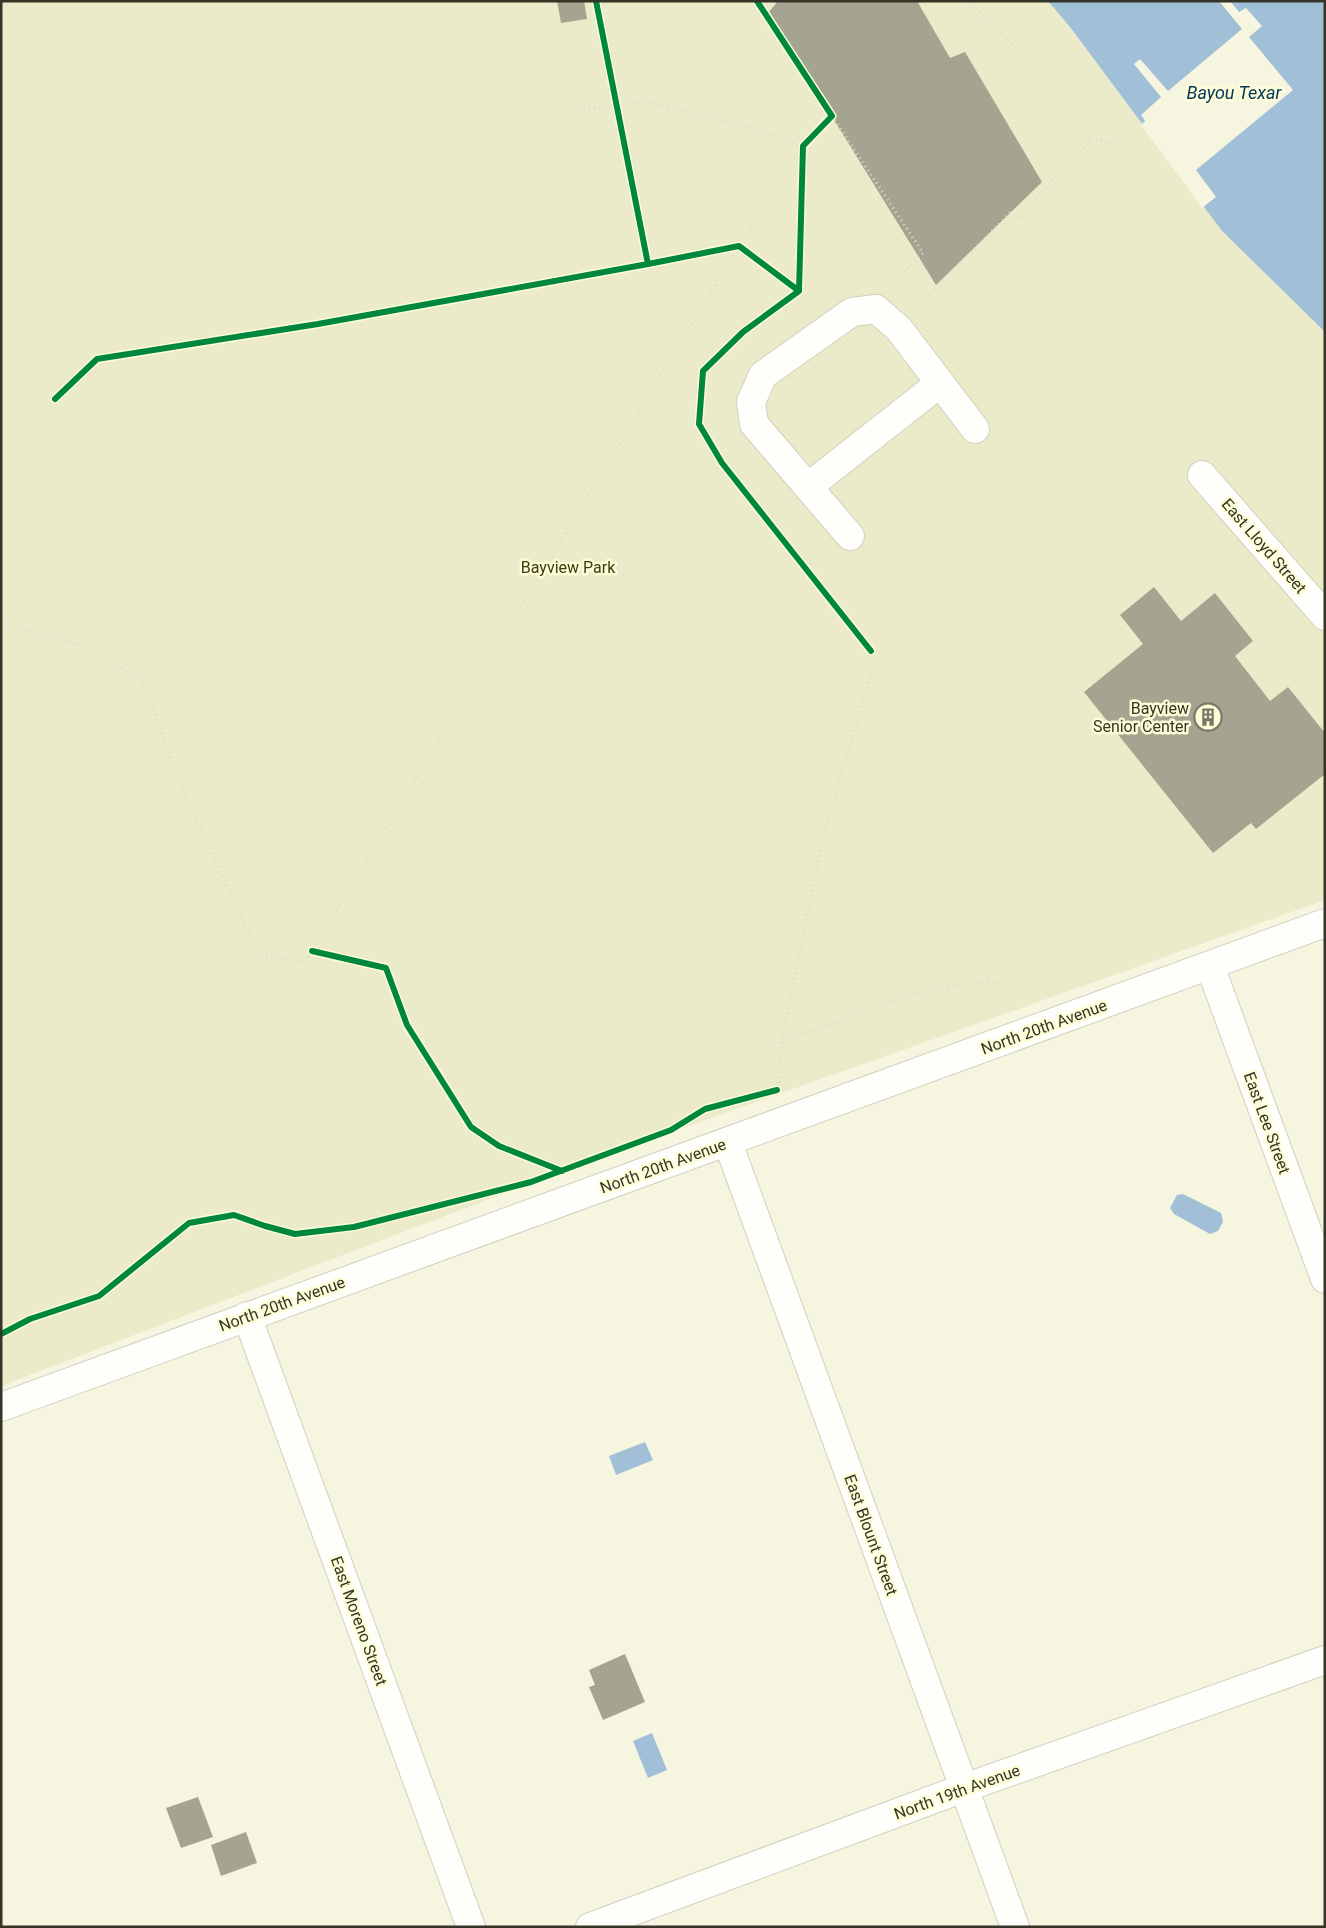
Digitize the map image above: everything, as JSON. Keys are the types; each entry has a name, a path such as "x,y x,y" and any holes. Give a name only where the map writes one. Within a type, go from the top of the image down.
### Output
{"street":[{"path":"850,536 754,424 751,402 763,375 852,312 876,309 900,329 975,430"},
{"path":"808,486 940,383"},
{"name":"East Lloyd Street","path":"1202,475 1325,616"},
{"name":"North 20th Avenue","path":"1,1407 1325,923"},
{"name":"East Lee Street","path":"1210,966 1325,1279"},
{"name":"East Blount Street","path":"728,1142 1014,1927"},
{"name":"East Moreno Street","path":"247,1316 471,1927"},
{"name":"North 19th Avenue","path":"590,1927 964,1788 1325,1660"}],"path":[{"path":"596,1 648,264"},
{"path":"968,1 1014,45 1091,139 1126,144"},
{"path":"1,623 89,647 143,682 185,796 260,956 305,962 739,246 802,146 751,128 643,101 577,111"},
{"path":"832,116 923,253 887,288"},
{"path":"916,308 1010,213 1019,217 1091,139"},
{"path":"55,399 97,359 318,324 739,246 799,290"},
{"path":"789,1120 777,1090 782,1042 821,844 873,668 871,651"},
{"path":"312,951 386,968 407,1025 471,1127 499,1146 562,1171 554,1174"},
{"path":"782,1042 879,1006 939,987 1001,981"},
{"path":"672,1130 705,1110 777,1090"},
{"path":"1,1334 30,1319 99,1296 189,1223 234,1215 295,1234 354,1227 513,1186"}],"green space":[{"name":"Bayview Park","path":"1,1 1048,1 1070,27 1222,231 1325,332 1325,900 562,1171 1,1386"}],"water":[{"name":"Bayou Texar","path":"1048,1 1325,1 1325,332 1222,231 1070,27"},
{"path":"1183,1194 1221,1213 1223,1222 1218,1231 1210,1234 1174,1214 1170,1208 1177,1195"},
{"path":"645,1442 653,1460 616,1475 609,1456"},
{"path":"652,1733 667,1770 648,1778 633,1741"}],"pier":[{"path":"1219,1 1230,1 1239,12 1246,8 1262,26 1249,37 1293,90 1196,170 1216,197 1202,208 1141,125 1145,121 1141,115 1161,97 1134,64 1140,59 1168,91 1242,29"}],"building":[{"path":"557,1 584,1 587,19 561,23"},
{"path":"778,1 917,1 950,58 965,52 1042,182 936,285 768,13"},
{"name":"Bayview Senior Center","path":"1154,587 1181,621 1215,593 1253,641 1235,656 1270,701 1288,687 1325,733 1325,774 1256,829 1251,823 1213,853 1084,692 1143,644 1120,615"},
{"path":"625,1654 645,1702 603,1720 589,1687 595,1685 589,1670"},
{"path":"198,1797 213,1837 181,1848 166,1808"},
{"path":"246,1832 257,1863 221,1876 211,1845"}],"cycle path":[{"path":"55,399 97,359 318,324 648,264 596,1"},
{"path":"757,1 832,116 803,146 799,291 743,332 703,371 699,424 722,463 871,651"},
{"path":"648,264 739,246 799,291"},
{"path":"312,951 386,968 407,1025 471,1127 499,1146 562,1171"},
{"path":"1,1334 30,1319 99,1296 189,1223 234,1215 295,1234 354,1227 531,1182 671,1130 705,1109 777,1090"}],"place":[{"name":"Bayview Senior Center","path":"1208,717"}]}
